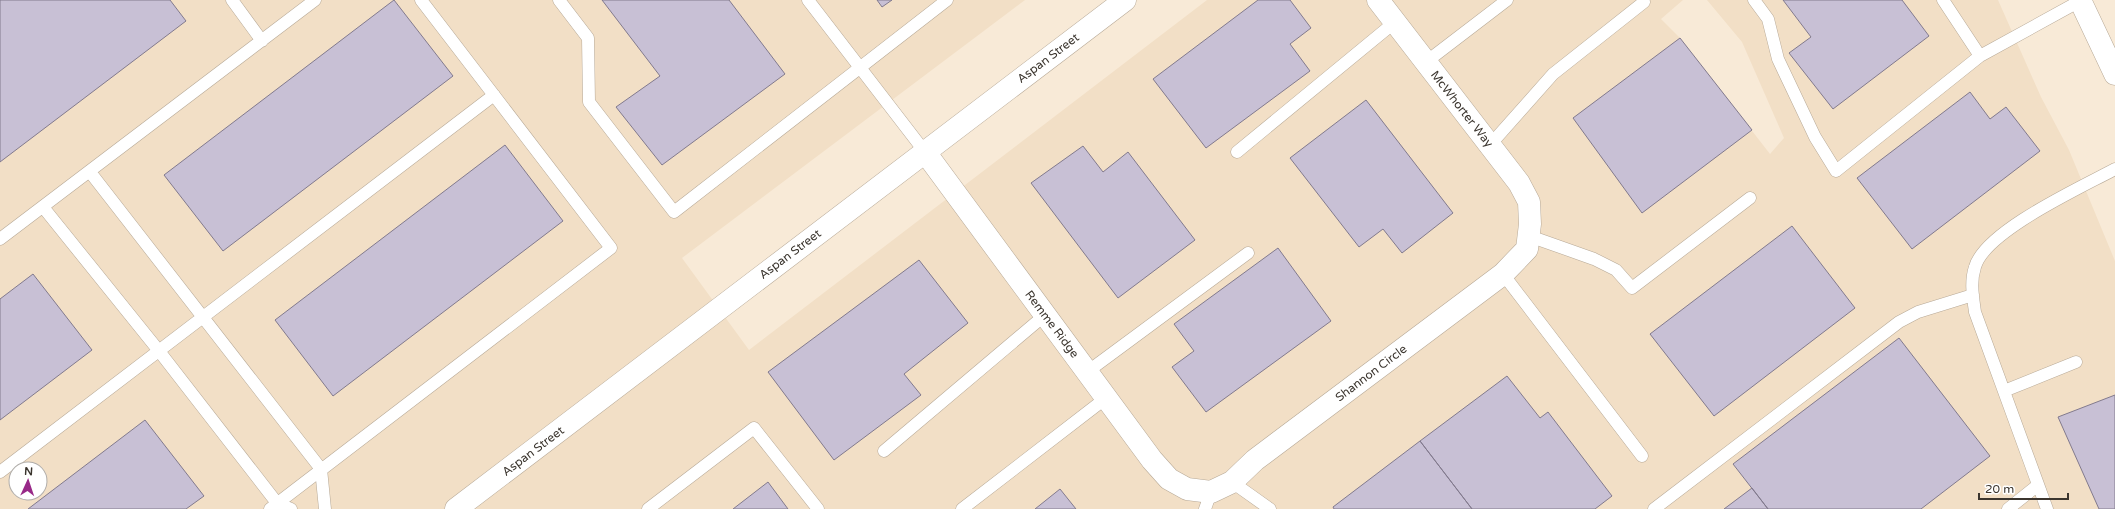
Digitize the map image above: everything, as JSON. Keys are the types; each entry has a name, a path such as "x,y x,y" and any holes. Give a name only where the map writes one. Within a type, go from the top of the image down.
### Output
{"street":[{"name":"Aspan Street","path":"456,509 1125,0"},
{"name":"McWhorter Way","path":"1378,0 1519,183 1529,202 1530,230"},
{"path":"2080,0 2115,74"},
{"name":"Remme Ridge","path":"925,152 1106,398 1169,479 1187,489"},
{"name":"Shannon Circle","path":"1187,489 1208,500 1232,482 1255,460 1503,274 1527,249 1530,230"}],"lane":[{"path":"232,0 262,41"},
{"path":"0,239 315,0"},
{"path":"273,506 611,248 421,0"},
{"path":"559,0 588,38 589,102 674,212 947,0"},
{"path":"808,0 925,152"},
{"path":"1426,62 1507,0"},
{"path":"1754,0 1768,19 1778,59 1815,137 1836,171 1980,56 2080,0"},
{"path":"1943,0 1980,56"},
{"path":"1490,145 1553,74 1644,2"},
{"path":"1237,152 1395,22"},
{"path":"0,472 494,95"},
{"path":"2047,509 1975,312 1972,280 1975,265 1989,247 2008,229 2048,204 2115,169"},
{"path":"90,172 204,316 321,470 325,509"},
{"path":"1530,230 1616,270 1632,288 1750,198"},
{"path":"43,207 159,350 273,506 291,509"},
{"path":"1087,372 1248,253"},
{"path":"1503,274 1642,456"},
{"path":"1654,509 1899,322 1918,312 1973,295"},
{"path":"884,451 1045,315"},
{"path":"2004,391 2076,362"},
{"path":"962,509 1106,398"},
{"path":"648,509 754,428 818,509"},
{"path":"1232,482 1270,509"},
{"path":"2008,509 2038,486"}],"shaded area":[{"path":"0,0 1025,0 682,258 749,350 1207,0 1683,0 1661,19 1680,38 1770,154 1784,138 1742,42 1707,0 1998,0 2041,97 2069,150 2115,261 2115,509 0,509"}],"building":[{"path":"0,0 170,0 186,21 0,162"},
{"path":"394,0 453,76 223,251 164,175"},
{"path":"602,0 729,0 785,74 662,165 616,107 660,76"},
{"path":"877,0 892,0 882,7"},
{"path":"1258,0 1290,0 1311,28 1290,44 1310,71 1206,148 1153,79"},
{"path":"1783,0 1902,0 1929,36 1833,109 1789,53 1811,37"},
{"path":"1680,38 1752,130 1642,213 1573,118"},
{"path":"1970,92 1990,119 2006,107 2040,151 1912,249 1857,178"},
{"path":"1366,100 1453,213 1402,253 1383,229 1359,247 1290,158"},
{"path":"505,145 563,221 333,396 275,320"},
{"path":"1083,146 1103,172 1128,152 1195,240 1118,298 1031,183"},
{"path":"1792,226 1855,308 1714,416 1650,334"},
{"path":"1278,248 1331,321 1206,412 1172,367 1194,351 1174,324"},
{"path":"919,260 968,323 904,374 921,395 834,460 768,372"},
{"path":"33,274 92,350 0,420 0,299"},
{"path":"1899,338 1990,456 1921,509 1768,509 1733,464"},
{"path":"1507,376 1540,418 1548,412 1612,496 1595,509 1472,509 1420,441"},
{"path":"2115,395 2115,509 2099,509 2058,417"},
{"path":"145,420 204,496 186,509 28,509 39,501 48,501 48,494"},
{"path":"1420,441 1472,509 1334,509 1333,507"},
{"path":"768,482 788,509 733,509"},
{"path":"1752,488 1768,509 1724,509"},
{"path":"1060,489 1076,509 1035,509"}]}
